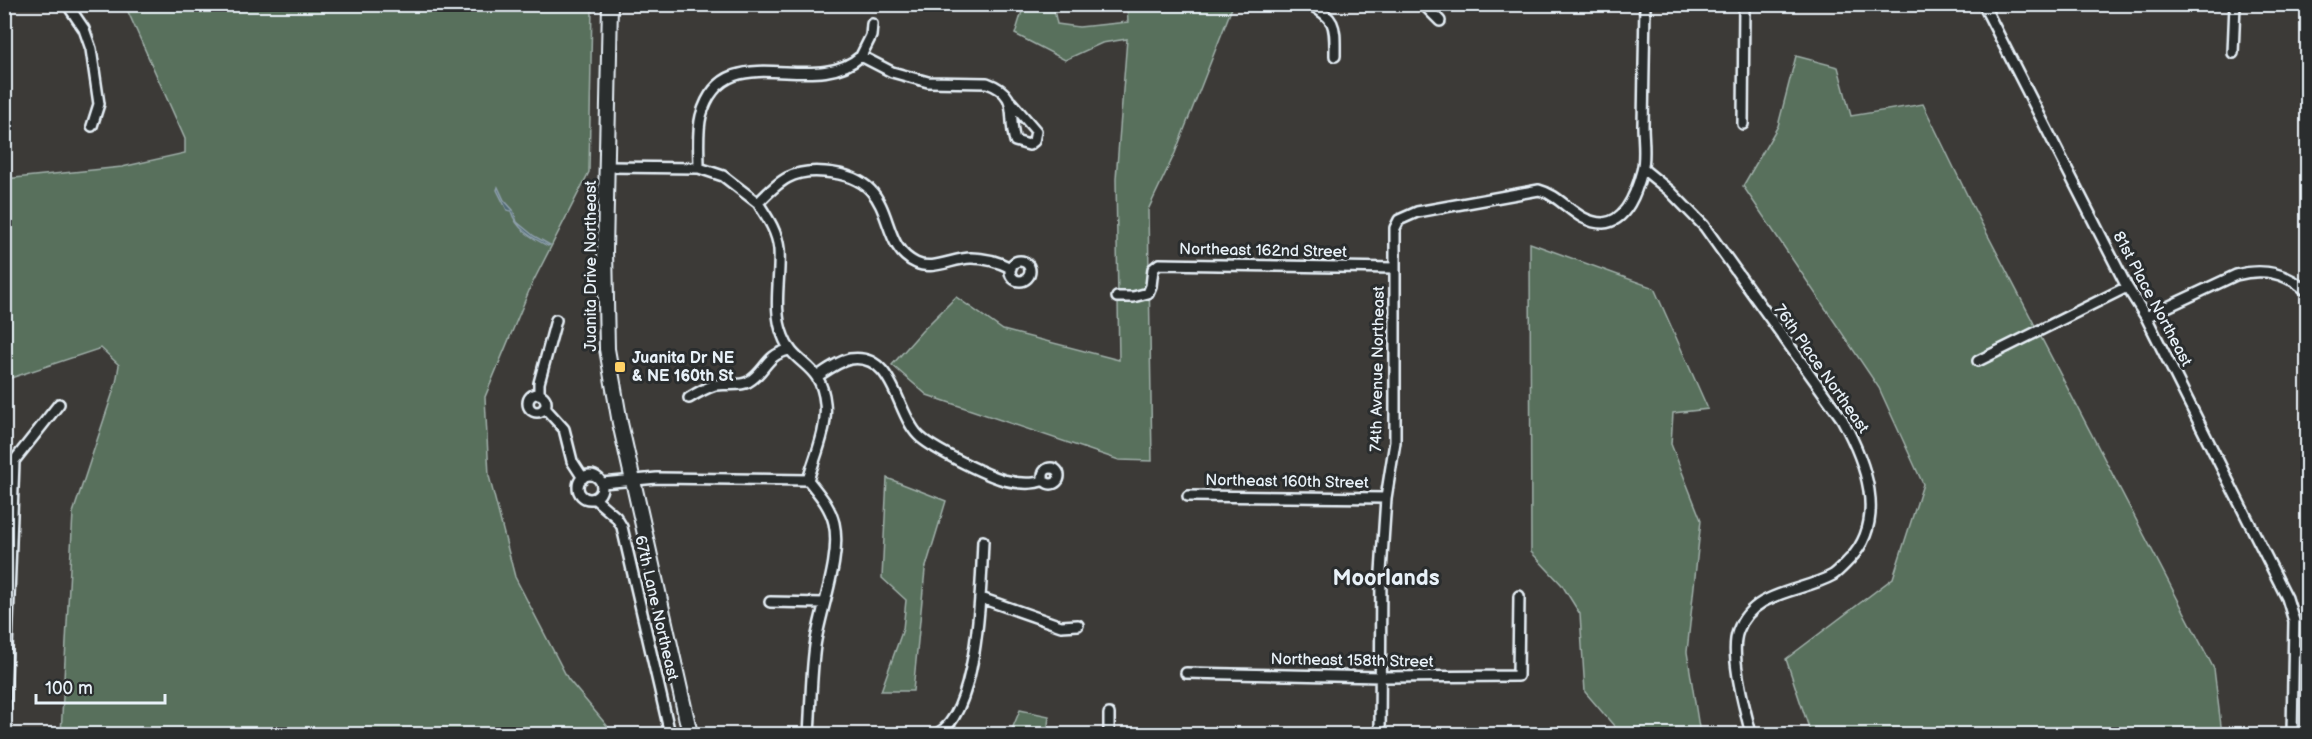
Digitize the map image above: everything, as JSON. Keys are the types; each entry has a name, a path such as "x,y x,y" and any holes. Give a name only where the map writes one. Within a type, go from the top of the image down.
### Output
{"main road":[{"name":"Juanita Drive Northeast","path":"610,4 605,251 607,349 611,381 632,480 690,735"}],"street":[{"path":"67,4 84,29 90,49 99,104 92,126"},
{"path":"1309,4 1325,13 1332,22 1335,56"},
{"path":"1423,4 1440,21"},
{"path":"1642,170 1645,4"},
{"path":"1743,124 1744,4"},
{"name":"81st Place Northeast","path":"1983,4 2127,287 2146,317 2292,609 2294,651"},
{"path":"2234,53 2235,4"},
{"path":"699,168 701,117 714,91 725,79 740,73 757,71 826,73 838,70 853,64 861,56 871,36 872,24"},
{"path":"861,56 892,72 928,82 987,83 1006,94 1011,102"},
{"path":"607,167 699,168 723,176 758,203 772,224 779,248 781,333 789,350 818,376 825,404 824,424 808,480"},
{"name":"74th Avenue Northeast","path":"1380,735 1381,572 1386,498 1395,442 1395,228 1399,220 1406,216 1439,207 1539,190 1551,193 1571,211 1589,221 1605,223 1618,219 1626,210 1642,170"},
{"name":"76th Place Northeast","path":"1642,170 1670,191 1704,226 1842,419 1856,445 1869,490 1869,529 1862,546 1850,559 1835,574 1767,598 1745,618 1738,630 1734,645 1751,735"},
{"path":"758,203 775,185 799,172 814,171 847,175 871,190 881,204 897,246 912,261 927,267 970,258 988,260 1011,268"},
{"name":"Northeast 162nd Street","path":"1117,297 1133,297 1148,293 1153,269 1159,264 1394,268"},
{"path":"2146,317 2235,275 2262,271 2277,273 2294,281 2307,292"},
{"path":"1978,361 2127,287"},
{"name":"67th Lane Northeast","path":"539,394 556,320"},
{"path":"689,398 714,386 747,382 754,378 769,359 780,352 789,350"},
{"path":"818,376 851,359 864,360 878,365 889,378 907,421 920,437 1003,480 1028,483 1044,480"},
{"name":"67th Lane Northeast","path":"539,394 547,401 545,408 536,412 528,405 532,395 539,394"},
{"path":"4,730 9,462 59,404"},
{"name":"67th Lane Northeast","path":"545,408 561,423 566,433 572,461 583,478 579,485 580,493 586,499 595,498 616,517 622,527 670,735"},
{"path":"583,478 594,476 602,483 632,480 808,480"},
{"path":"808,480 829,508 835,525 833,564 815,647 809,735"},
{"path":"595,498 602,492 602,483"},
{"name":"Northeast 160th Street","path":"1188,496 1386,498"},
{"path":"937,735 945,730 955,716 970,672 981,598 983,541"},
{"name":"Northeast 158th Street","path":"1186,673 1380,677 1518,676 1519,596"},
{"path":"981,598 1061,626 1078,625"},
{"path":"770,602 824,603"},
{"path":"2292,735 2294,651 2307,651"},
{"path":"1109,714 1109,735"}],"green space":[{"path":"125,5 592,5 589,172 531,286 485,397 489,476 515,577 568,679 614,734 61,734 73,513 116,383 119,365 101,348 5,380 5,179 122,167 185,153 185,139"},
{"path":"1024,5 1053,5 1057,24 1079,27 1128,22 1127,5 1233,5 1175,153 1148,210 1152,461 1119,460 927,395 892,365 956,297 1003,330 1119,360 1116,179 1127,39 1102,43 1065,60 1015,34"},
{"path":"1796,56 1838,67 1851,116 1923,104 1971,203 2214,669 2222,734 1811,734 1786,659 1893,578 1923,484 1879,388 1743,186 1778,126"},
{"path":"1530,243 1654,288 1708,409 1673,413 1671,444 1701,520 1687,652 1700,734 1621,734 1585,692 1580,614 1562,585 1531,552"},
{"path":"887,478 946,501 925,570 913,691 881,691 903,629 906,600 882,578"},
{"path":"1020,710 1049,716 1047,734 1010,734"}],"water":[{"path":"498,187 504,200 513,210 517,222 550,245 536,240 521,228 513,217 511,211 507,210 497,190"}],"place":[{"name":"Juanita Dr NE & NE 160th St","path":"620,367"}],"district":[{"name":"Moorlands","path":"1386,578"}]}
